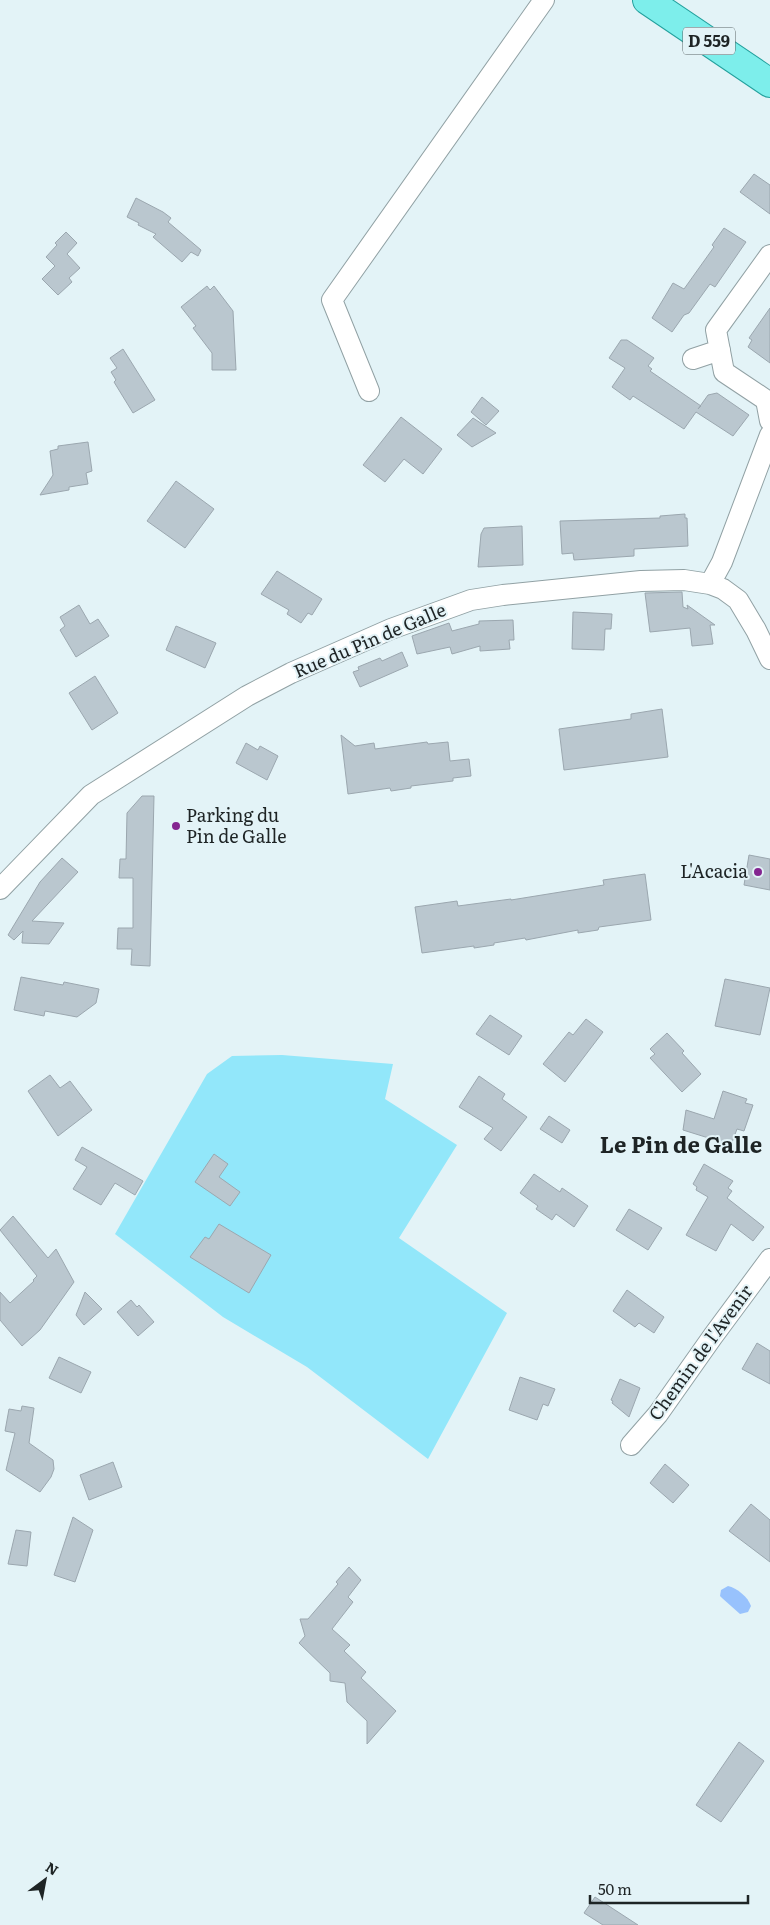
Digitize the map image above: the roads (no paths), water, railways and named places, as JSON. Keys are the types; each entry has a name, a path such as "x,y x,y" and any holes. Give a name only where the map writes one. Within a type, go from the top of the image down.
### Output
{"main road":[{"name":"D 559","path":"648,0 770,83"}],"street":[{"path":"369,391 332,300 544,0"},
{"path":"770,255 716,330 724,372 766,400 770,421"},
{"path":"693,359 720,350"},
{"path":"710,584 722,562 770,435"},
{"name":"Rue du Pin de Galle","path":"0,889 91,795 247,696 292,673 391,629 471,600 641,581 684,580 710,584 723,589 738,600 753,624 770,659"},
{"name":"Chemin de l'Avenir","path":"631,1445 658,1414 770,1260"}],"place":[{"name":"Parking du Pin de Galle","path":"176,826"},
{"name":"L'Acacia","path":"758,872"}],"district":[{"name":"Le Pin de Galle","path":"681,1145"}]}
